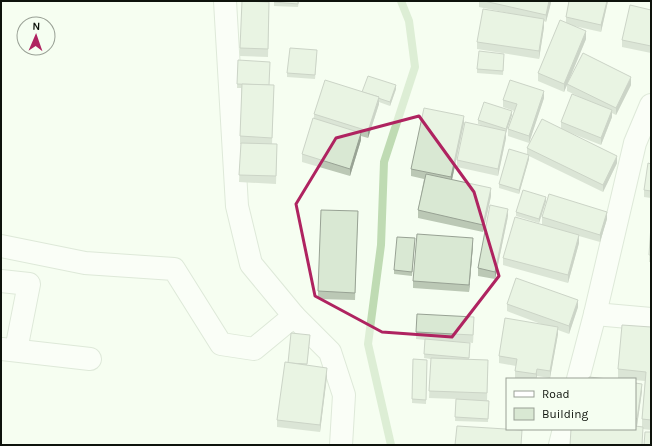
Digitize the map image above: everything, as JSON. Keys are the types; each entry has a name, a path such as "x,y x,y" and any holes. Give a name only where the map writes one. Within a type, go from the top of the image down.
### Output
{"street":[{"path":"225,1 237,206 251,264 294,316 330,352 344,395 341,445"},
{"path":"578,378 595,314 635,143 651,105"},
{"path":"1,246 85,263 174,269 221,344 254,349 294,316"},
{"path":"1,281 29,284 8,349 90,359"},
{"path":"595,314 651,319"},
{"path":"560,445 564,430"}],"highlighted area":[{"path":"419,116 474,192 499,276 452,337 382,332 315,296 296,204 336,138"}],"building":[{"path":"242,1 269,2 268,49 240,48"},
{"path":"298,1 298,4 274,2"},
{"path":"484,1 549,1 546,15"},
{"path":"569,1 607,1 601,25 566,17"},
{"path":"630,5 651,10 651,46 622,40"},
{"path":"483,9 544,19 539,51 477,42"},
{"path":"560,20 586,31 564,84 538,73"},
{"path":"290,48 317,50 315,75 287,73"},
{"path":"479,51 504,54 503,71 477,69"},
{"path":"583,53 631,77 616,108 567,84"},
{"path":"238,60 270,62 269,85 237,84"},
{"path":"368,76 396,85 390,102 362,92"},
{"path":"325,80 379,97 368,131 314,114"},
{"path":"510,80 544,91 529,136 508,129 517,104 503,100"},
{"path":"242,84 274,85 272,138 240,136"},
{"path":"572,94 612,110 601,138 561,122"},
{"path":"484,102 512,111 506,129 478,120"},
{"path":"424,108 464,116 451,177 411,169"},
{"path":"313,118 361,133 350,169 302,154"},
{"path":"542,119 617,156 603,185 527,148"},
{"path":"465,122 506,131 498,169 457,160"},
{"path":"241,143 277,144 276,176 239,175"},
{"path":"509,149 529,155 519,190 499,184"},
{"path":"648,163 651,164 651,191 644,190"},
{"path":"426,174 491,188 483,225 418,210"},
{"path":"523,190 546,197 539,219 516,212"},
{"path":"549,194 607,212 600,235 542,217"},
{"path":"490,205 508,209 495,272 478,268"},
{"path":"321,210 358,211 355,293 318,291"},
{"path":"515,217 579,235 568,275 503,258"},
{"path":"651,225 651,255 649,255"},
{"path":"417,234 473,238 469,285 413,281"},
{"path":"397,237 415,238 412,272 394,270"},
{"path":"516,278 578,300 569,326 507,304"},
{"path":"417,314 474,317 473,335 416,332"},
{"path":"505,318 558,327 550,371 537,369 536,374 515,371 517,359 499,356"},
{"path":"622,325 651,327 651,420 642,419 646,372 618,369"},
{"path":"291,333 310,335 307,364 288,363"},
{"path":"425,339 470,343 469,358 424,354"},
{"path":"431,358 488,360 487,393 429,391"},
{"path":"413,359 427,360 426,400 412,399"},
{"path":"285,362 327,368 320,425 277,420"},
{"path":"636,383 642,384 636,418"},
{"path":"456,399 489,401 488,419 455,417"},
{"path":"457,426 522,430 521,445 455,445"},
{"path":"636,426 643,427 642,445 570,445 571,430 636,430"},
{"path":"645,432 651,432 651,445 644,445"}],"waterway":[{"path":"391,445 368,344 381,245 384,162 415,67 409,21 401,1"}]}
